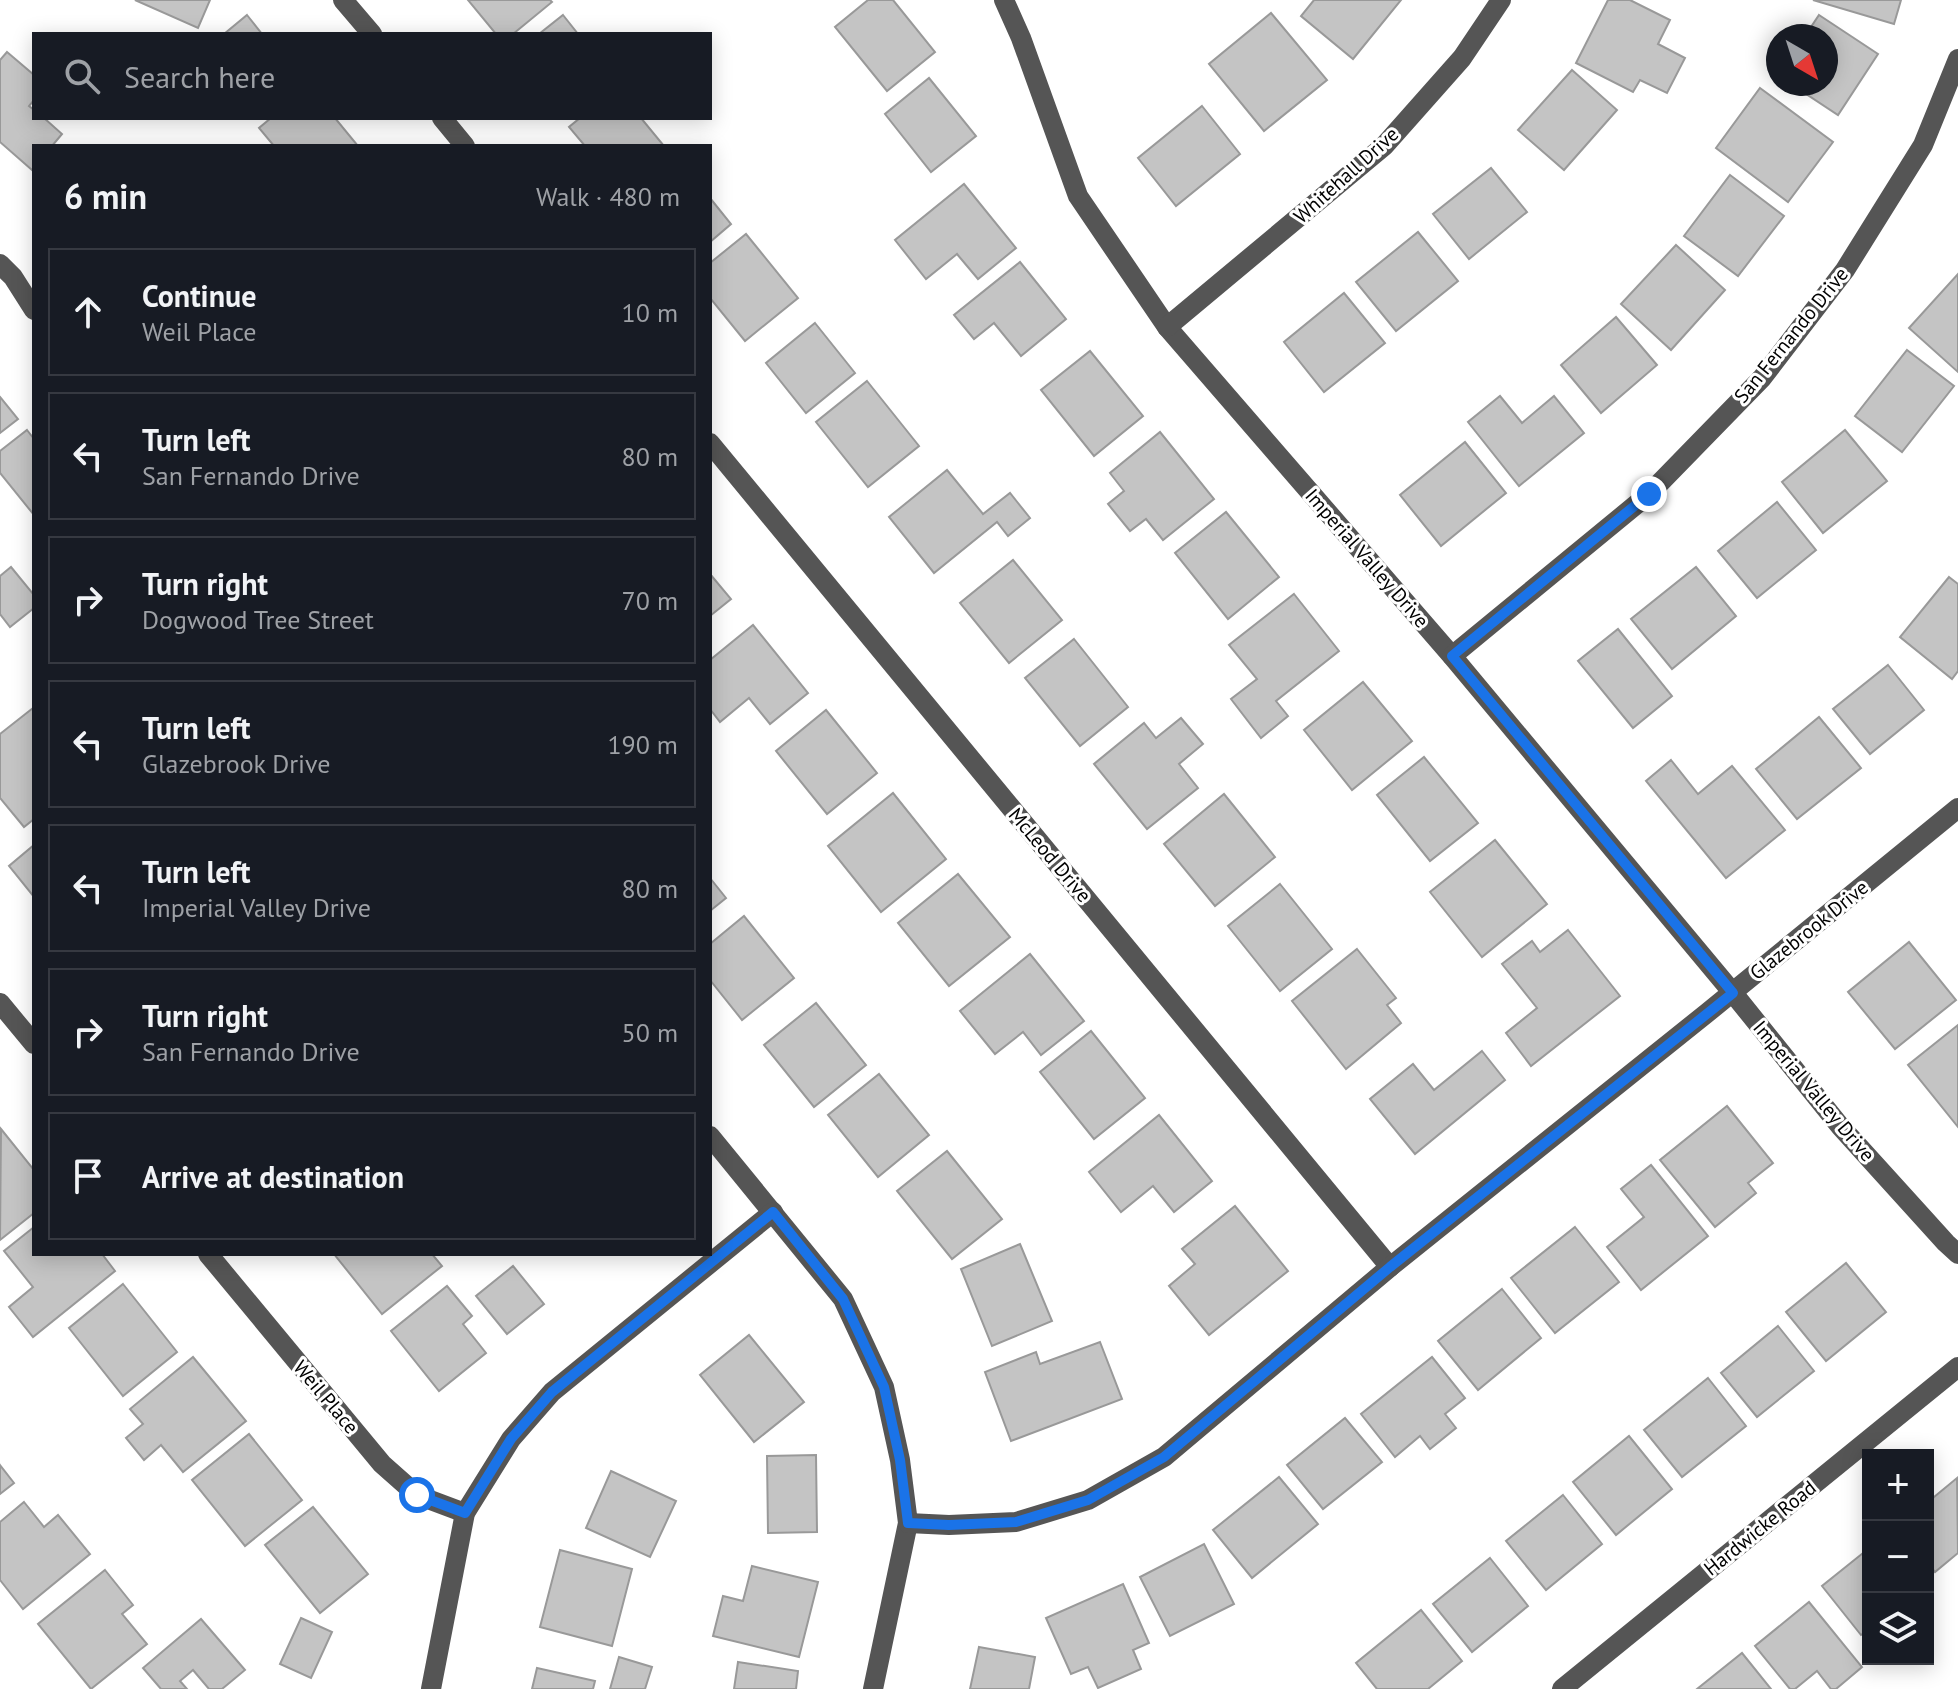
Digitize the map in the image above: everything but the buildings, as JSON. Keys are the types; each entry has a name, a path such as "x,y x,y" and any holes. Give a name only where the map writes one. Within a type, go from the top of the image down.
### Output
{"street":[{"path":"343,0 370,32"},
{"name":"Imperial Valley Drive","path":"1004,0 1021,38 1078,196 1167,327 1452,656 1840,1126 1958,1254"},
{"name":"Whitehall Drive","path":"1167,327 1384,146 1462,58 1501,0"},
{"name":"San Fernando Drive","path":"1452,656 1649,494 1762,378 1845,270 1923,145 1958,59"},
{"path":"444,120 463,144"},
{"path":"0,264 13,277 32,307"},
{"name":"McLeod Drive","path":"712,445 1390,1267"},
{"name":"Glazebrook Drive","path":"908,1523 1016,1522 1088,1500 1164,1457 1390,1267 1733,993 1958,808"},
{"path":"0,1003 32,1042"},
{"path":"712,1138 843,1299 884,1387 900,1460 908,1523 873,1689"},
{"path":"431,1689 465,1513 511,1439 552,1392 773,1212"},
{"name":"Weil Place","path":"210,1256 382,1464 417,1495 465,1513"},
{"name":"Hardwicke Road","path":"1562,1689 1958,1367"}],"route":[{"path":"417,1495 465,1513 511,1439 552,1392 773,1212 843,1299 884,1387 900,1460 908,1523 1016,1522 1088,1500 1164,1457 1390,1267 1733,993 1452,656 1649,494"}]}
